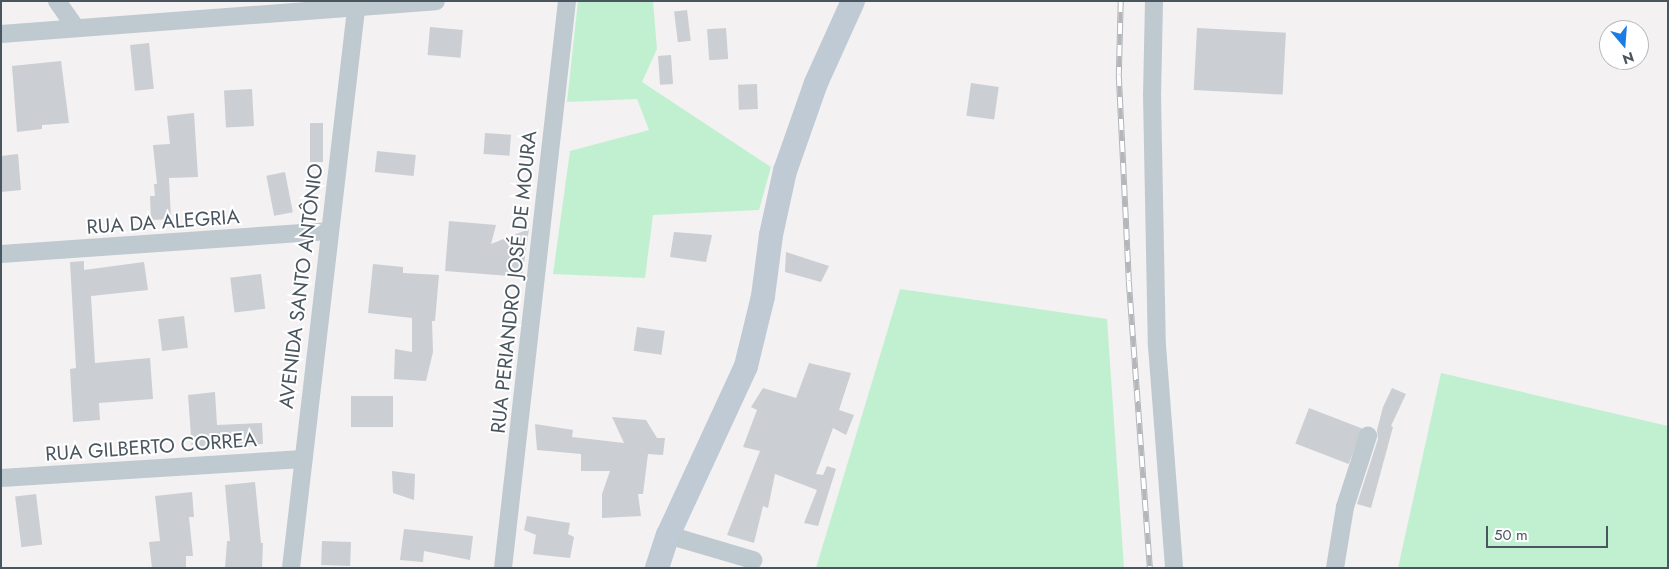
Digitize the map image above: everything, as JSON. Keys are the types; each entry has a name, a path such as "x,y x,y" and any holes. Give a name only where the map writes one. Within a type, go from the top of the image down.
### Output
{"main road":[{"path":"657,568 668,535 746,366 763,296 771,235 785,171 816,83 853,1"}],"street":[{"path":"57,1 76,28"},
{"path":"1,34 279,7 356,10 436,1"},
{"name":"RUA PERIANDRO JOSÉ DE MOURA","path":"503,568 567,1"},
{"path":"1154,1 1152,94 1158,346 1174,568"},
{"name":"AVENIDA SANTO ANTÔNIO","path":"291,568 328,231 356,10"},
{"name":"RUA DA ALEGRIA","path":"1,254 328,231"},
{"path":"1335,568 1345,507 1368,436"},
{"name":"RUA GILBERTO CORREA","path":"1,478 303,459"},
{"path":"668,535 753,560"}],"green space":[{"path":"578,1 653,1 657,49 642,82 771,167 759,210 653,215 645,278 553,274 570,151 649,130 637,99 567,102"},
{"path":"900,289 1107,319 1124,568 816,568"},
{"path":"1441,373 1668,426 1668,568 1398,568"}],"building":[{"path":"687,10 691,41 678,42 674,12"},
{"path":"430,27 463,30 460,58 428,55"},
{"path":"726,28 728,59 709,60 707,29"},
{"path":"1197,28 1286,33 1283,95 1194,90"},
{"path":"149,43 154,89 135,91 130,45"},
{"path":"671,55 673,84 660,85 658,56"},
{"path":"61,61 69,123 42,125 42,129 17,132 12,66"},
{"path":"971,83 999,87 994,120 966,116"},
{"path":"757,84 758,109 739,110 738,85"},
{"path":"252,89 254,126 226,127 224,90"},
{"path":"194,113 198,177 169,178 171,219 151,220 150,196 155,196 154,184 157,184 153,145 170,144 167,116"},
{"path":"310,123 323,123 323,162 310,162"},
{"path":"485,133 511,135 509,156 484,154"},
{"path":"377,151 416,155 414,176 375,172"},
{"path":"18,154 21,190 1,192 1,156"},
{"path":"285,172 293,212 274,216 266,176"},
{"path":"449,221 496,225 491,244 529,229 522,277 445,271"},
{"path":"674,232 712,235 706,262 670,257"},
{"path":"786,252 829,266 821,282 785,272"},
{"path":"84,261 84,270 144,262 148,290 91,296 95,363 150,358 153,399 99,403 100,420 73,422 70,369 76,368 70,262"},
{"path":"373,264 403,267 403,273 439,275 435,321 432,321 433,352 426,381 394,379 395,349 412,352 412,318 368,313"},
{"path":"261,274 265,309 234,313 230,278"},
{"path":"184,316 188,348 162,351 158,319"},
{"path":"637,327 665,331 661,355 634,351"},
{"path":"809,363 851,373 839,410 854,415 846,435 833,428 816,474 823,475 827,466 836,469 818,526 804,523 817,490 775,474 768,508 763,506 754,543 727,535 760,451 743,447 757,410 751,407 763,388 796,398"},
{"path":"1392,388 1406,394 1391,426 1393,427 1371,508 1357,504 1378,439 1377,430 1383,407"},
{"path":"215,392 217,425 262,423 263,444 192,450 188,395"},
{"path":"351,396 393,396 393,427 351,427"},
{"path":"1309,408 1362,428 1349,464 1295,443"},
{"path":"612,417 646,420 657,438 665,438 663,455 648,454 643,494 638,494 641,516 602,518 602,494 610,471 581,471 581,454 537,450 535,424 573,430 572,437 624,443"},
{"path":"392,471 415,474 414,500 393,493"},
{"path":"255,482 261,543 263,543 262,568 225,568 227,541 230,541 225,485"},
{"path":"192,492 194,517 189,517 193,556 186,556 186,568 152,568 149,542 160,541 155,496"},
{"path":"36,494 42,545 21,547 15,497"},
{"path":"527,516 570,523 568,534 574,537 570,558 533,554 536,535 524,530"},
{"path":"404,529 473,536 470,560 424,551 423,562 400,560"},
{"path":"322,541 351,542 350,566 321,565"}],"railway":[{"path":"1121,1 1119,75 1129,281 1150,568"}]}
